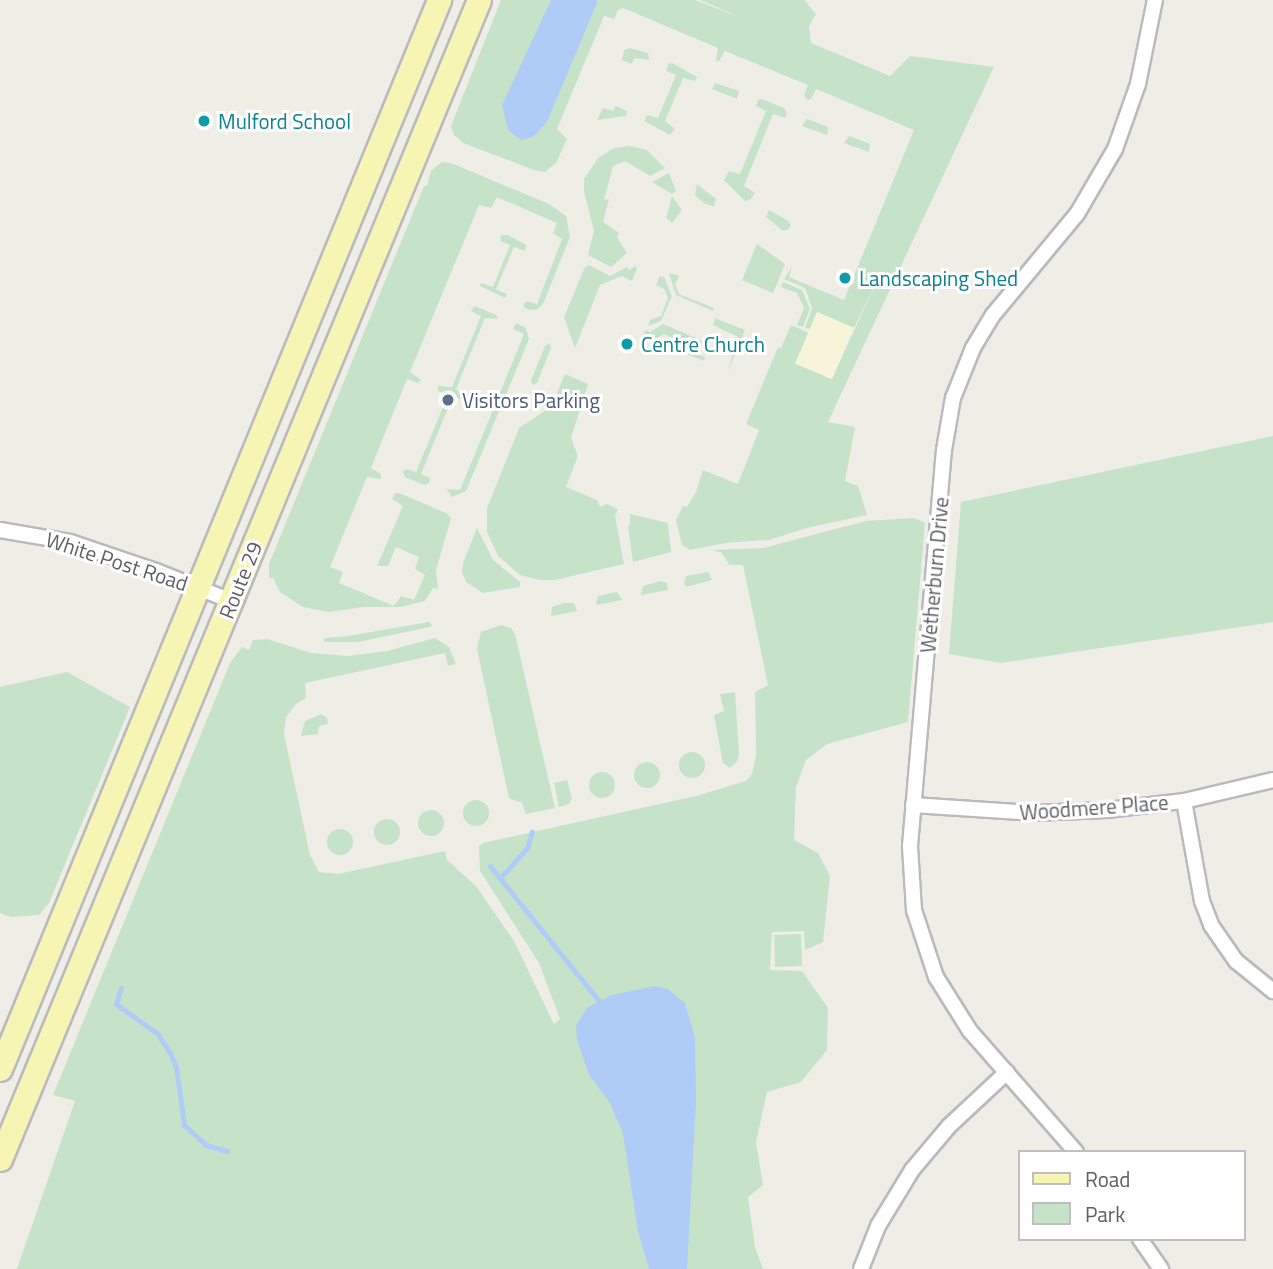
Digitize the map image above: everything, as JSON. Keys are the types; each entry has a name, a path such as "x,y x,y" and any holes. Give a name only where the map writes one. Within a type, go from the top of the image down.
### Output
{"main road":[{"name":"Route 29","path":"0,1069 439,0"},
{"name":"Route 29","path":"0,1158 479,0"}],"street":[{"name":"Wetherburn Drive","path":"1074,1150 954,1008 924,946 910,877 913,805 944,450 953,398 973,348 993,315 1077,214 1115,149 1138,84 1155,0"},
{"name":"White Post Road","path":"0,530 69,542 231,601"},
{"name":"Woodmere Place","path":"913,805 1032,813 1107,810 1184,801 1273,780"},
{"path":"1184,801 1202,901 1211,925 1236,961 1273,991"},
{"path":"861,1269 878,1226 912,1170 949,1126 1007,1072"},
{"path":"1141,1241 1161,1269"}],"green space":[{"path":"501,0 695,0 742,18 700,0 804,0 816,14 809,26 811,43 890,76 910,56 994,67 828,422 855,427 845,481 858,486 867,515 807,528 769,540 726,543 690,550 682,545 676,520 683,506 687,507 696,492 703,470 738,484 759,430 746,424 778,347 781,348 791,325 809,333 796,364 832,378 880,275 854,328 817,312 810,329 805,328 812,308 805,288 784,279 792,267 789,277 844,300 914,130 816,89 811,99 807,100 804,95 808,85 725,51 719,61 716,61 718,48 623,8 618,10 614,19 604,16 557,129 567,139 556,163 545,172 534,170 463,143 454,135 451,126"},
{"path":"630,48 648,53 649,60 635,58 631,64 622,60 624,50"},
{"path":"672,63 697,77 695,81 683,78 665,121 675,129 670,135 644,121 647,115 658,118 676,75 666,71 668,64"},
{"path":"715,83 739,91 737,99 712,89"},
{"path":"762,99 784,108 787,113 785,118 773,114 744,186 755,193 750,200 745,201 724,180 729,171 740,174 766,111 756,106 758,100"},
{"path":"616,106 627,111 626,116 597,120 603,108 613,111"},
{"path":"807,119 828,127 827,135 802,126"},
{"path":"849,136 870,144 869,152 844,143"},
{"path":"629,146 647,150 665,168 650,176 625,161 613,166 604,200 609,199 603,222 619,233 617,237 627,253 611,267 588,255 594,231 584,191 584,179 598,158 614,148"},
{"path":"442,162 451,163 549,204 566,216 570,237 543,304 536,310 526,309 523,305 526,301 537,304 562,239 553,233 557,223 497,197 491,208 479,205 410,372 421,380 418,383 407,379 371,468 381,474 381,479 367,477 330,567 343,572 339,583 394,606 401,596 414,600 425,575 415,569 419,557 396,547 388,566 377,566 403,506 392,499 395,493 399,493 446,513 451,518 436,570 438,589 433,588 425,601 401,607 363,607 329,612 303,607 280,592 273,578 269,578 269,564 424,186 427,186 431,171"},
{"path":"669,173 676,191 672,194 652,182"},
{"path":"697,184 716,199 714,206 705,204 695,195"},
{"path":"672,196 682,210 672,223 666,218"},
{"path":"769,210 787,220 791,225 789,229 783,231 766,217"},
{"path":"501,235 508,235 526,245 525,251 514,247 496,289 507,294 505,298 480,286 481,283 493,287 510,245 500,241"},
{"path":"757,244 785,264 773,293 742,280"},
{"path":"589,265 610,276 627,267 629,270 635,266 637,269 632,281 622,276 600,285 575,348 564,317 585,267"},
{"path":"669,273 679,276 675,284 679,294 714,308 713,311 676,295"},
{"path":"660,276 664,277 672,296 661,321 648,326 650,320 661,316 668,298 664,289 656,285"},
{"path":"783,282 802,290 810,309 803,327 797,325 804,308 797,293 781,287"},
{"path":"475,306 496,315 498,319 485,318 456,389 466,396 463,400 453,396 421,474 430,478 429,483 424,485 405,477 403,472 406,469 416,472 448,395 438,391 438,386 452,387 481,316 471,311"},
{"path":"715,318 745,330 728,371 738,337 713,325"},
{"path":"516,323 526,328 529,339 466,491 452,497 446,489 460,490 524,334 513,329"},
{"path":"663,324 703,341 698,354 705,357 704,361 679,351 675,339 664,334 653,340 643,336 646,330 650,332"},
{"path":"550,343 551,348 537,383 532,385 531,380 545,346"},
{"path":"565,374 588,384 571,438 578,456 566,487 597,500 600,507 607,504 618,509 615,516 624,564 555,580 540,580 520,575 498,556 487,532 487,508 519,428 551,407"},
{"path":"1273,436 1273,622 1001,663 949,654 961,502"},
{"path":"630,514 668,523 671,552 633,562 628,526"},
{"path":"914,518 925,523 908,722 827,744 806,760 796,787 794,840 818,853 830,876 823,942 805,950 804,931 772,932 770,970 802,971 828,1008 827,1050 801,1082 767,1092 756,1142 763,1185 748,1197 755,1247 763,1269 17,1269 75,1101 53,1095 230,663 242,647 249,650 253,640 267,639 311,653 348,656 387,651 435,638 449,647 456,664 448,666 445,653 305,683 306,698 296,704 286,717 284,734 310,855 319,872 338,874 445,851 447,860 476,886 514,941 554,1024 560,1019 539,963 480,871 479,846 696,796 746,781 752,774 756,755 755,692 768,685 743,565 729,565 722,553 712,550 763,548 866,521"},
{"path":"477,528 493,560 520,582 520,587 483,593 466,582 462,572 463,563"},
{"path":"708,572 712,580 686,587 684,584 686,576"},
{"path":"661,581 667,583 668,590 641,595 643,586"},
{"path":"617,592 622,600 596,605 598,596"},
{"path":"574,603 577,611 551,616 552,607"},
{"path":"429,622 432,625 430,627 358,642 324,642 324,638"},
{"path":"501,625 511,628 515,634 555,808 526,814 522,803 509,798 477,649 481,632"},
{"path":"67,672 130,707 49,903 39,915 11,917 0,913 0,687"},
{"path":"735,692 739,754 737,762 730,768 723,763 714,715 724,711 720,694"},
{"path":"321,714 327,718 328,724 319,726 318,734 301,736 305,721"},
{"path":"692,752 701,756 705,765 701,774 692,778 683,774 679,765 683,756"},
{"path":"647,762 656,766 660,775 656,784 647,788 638,784 634,775 638,766"},
{"path":"602,772 611,776 615,785 611,794 602,798 593,794 589,785 593,776"},
{"path":"567,780 572,799 569,804 559,807 554,783"},
{"path":"476,800 485,804 489,813 485,822 476,826 467,822 463,813 467,804"},
{"path":"431,810 440,814 444,823 440,832 431,836 422,832 418,823 422,814"},
{"path":"387,819 396,823 400,832 396,841 387,845 378,841 374,832 378,823"},
{"path":"340,829 349,833 353,842 349,851 340,855 331,851 327,842 331,833"},
{"path":"801,934 802,966 775,967 774,935"}],"sand":[{"path":"817,312 854,328 832,379 795,364"}],"water":[{"path":"551,0 597,0 597,3 547,122 533,137 521,140 508,130 502,105"},
{"path":"655,986 668,989 685,1003 695,1037 696,1102 687,1269 649,1269 638,1231 623,1134 610,1103 589,1075 577,1040 576,1025 588,1007 612,995"}],"waterway":[{"path":"500,878 527,848 532,832"},
{"path":"490,866 599,1001"},
{"path":"121,988 116,1004 158,1034 170,1053 176,1067 184,1125 206,1145 227,1151"}],"place":[{"name":"Mulford School","path":"204,121"},
{"name":"Landscaping Shed","path":"845,278"},
{"name":"Centre Church","path":"627,344"},
{"name":"Visitors Parking","path":"448,400"}]}
